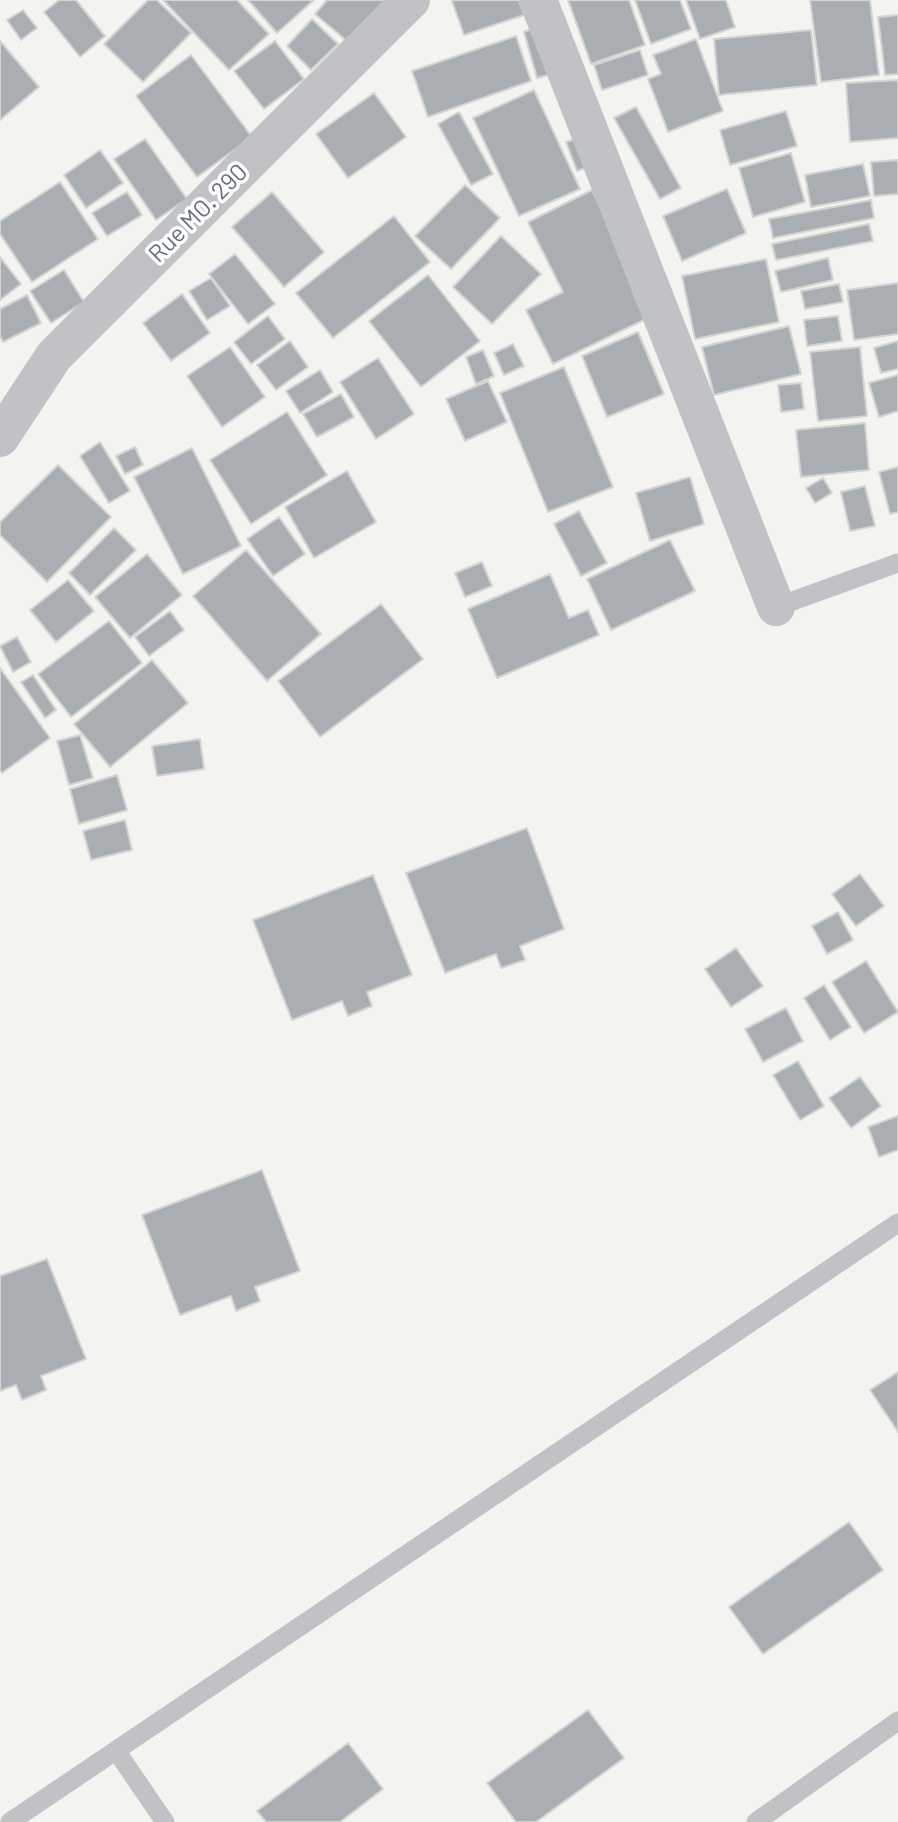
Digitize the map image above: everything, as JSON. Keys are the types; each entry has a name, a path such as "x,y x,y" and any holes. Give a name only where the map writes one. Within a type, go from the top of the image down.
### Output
{"street":[{"name":"Rue MO. 290","path":"0,438 54,356 411,0"},
{"path":"538,0 776,607"}],"lane":[{"path":"776,607 898,563"},
{"path":"10,1822 898,1223"},
{"path":"768,1818 898,1721"},
{"path":"117,1752 165,1822"}],"building":[{"path":"59,0 76,0 105,36 80,57 44,12"},
{"path":"148,0 157,0 191,33 143,82 104,44"},
{"path":"163,0 237,0 269,34 229,70"},
{"path":"248,0 314,0 277,33"},
{"path":"327,0 385,0 348,42 315,14"},
{"path":"519,0 524,15 464,35 452,1"},
{"path":"568,0 629,0 645,45 591,64"},
{"path":"635,0 680,0 691,29 651,44"},
{"path":"686,0 726,0 735,27 700,39"},
{"path":"810,0 870,0 879,75 821,82"},
{"path":"23,10 37,28 21,40 7,20"},
{"path":"898,15 898,74 885,75 878,17"},
{"path":"312,19 338,44 311,70 287,46"},
{"path":"538,27 551,74 537,78 524,32"},
{"path":"811,30 817,85 719,95 714,39"},
{"path":"516,36 531,81 428,117 412,71"},
{"path":"696,39 723,111 668,132 648,79 661,74 653,55"},
{"path":"0,41 39,87 0,120"},
{"path":"275,41 304,79 264,109 234,71"},
{"path":"640,50 648,75 602,90 594,65"},
{"path":"191,55 252,137 197,177 136,96"},
{"path":"898,80 898,138 850,142 846,83"},
{"path":"534,90 580,189 519,216 473,118"},
{"path":"374,93 406,137 348,178 316,134"},
{"path":"636,107 681,188 660,199 614,118"},
{"path":"786,111 797,146 730,165 720,130"},
{"path":"459,112 493,174 471,185 438,124"},
{"path":"586,136 596,164 577,171 566,142"},
{"path":"145,139 187,199 156,220 114,159"},
{"path":"100,150 123,183 86,208 64,175"},
{"path":"791,153 805,202 753,217 739,168"},
{"path":"898,160 898,194 874,196 871,162"},
{"path":"863,164 870,196 811,207 805,175"},
{"path":"60,182 98,239 32,282 0,234 0,221"},
{"path":"465,185 500,218 451,269 415,236"},
{"path":"727,189 746,233 682,261 663,216"},
{"path":"592,190 654,315 553,364 526,310 563,292 528,222"},
{"path":"127,192 142,215 107,236 92,213"},
{"path":"272,192 324,252 284,287 232,227"},
{"path":"871,200 874,218 773,238 769,219"},
{"path":"394,216 430,262 333,338 296,293"},
{"path":"869,224 873,241 776,260 772,244"},
{"path":"501,236 541,274 492,324 453,287"},
{"path":"235,254 275,304 248,324 209,274"},
{"path":"0,257 21,284 0,300"},
{"path":"828,258 833,280 781,292 775,271"},
{"path":"766,259 779,322 695,339 682,276"},
{"path":"64,270 84,302 51,323 30,291"},
{"path":"428,275 480,341 421,387 369,321"},
{"path":"211,278 230,306 207,320 189,291"},
{"path":"898,283 898,334 854,340 847,290"},
{"path":"839,284 843,302 805,309 801,291"},
{"path":"182,294 210,333 171,361 143,323"},
{"path":"27,295 41,323 3,342 0,336 0,309"},
{"path":"268,316 285,339 251,364 234,342"},
{"path":"838,316 842,341 807,346 804,320"},
{"path":"789,326 801,374 714,395 702,347"},
{"path":"638,332 664,394 607,417 582,356"},
{"path":"290,341 308,367 276,390 257,365"},
{"path":"898,341 898,369 881,373 874,348"},
{"path":"513,344 524,366 504,375 494,353"},
{"path":"230,347 265,397 222,427 187,376"},
{"path":"860,347 867,416 818,421 810,352"},
{"path":"483,350 494,376 476,384 466,357"},
{"path":"378,358 414,414 376,439 340,382"},
{"path":"564,367 613,487 548,512 500,393"},
{"path":"320,370 333,392 300,413 286,391"},
{"path":"898,375 898,411 879,417 869,383"},
{"path":"488,381 507,422 465,441 446,399"},
{"path":"801,383 804,409 781,412 778,385"},
{"path":"341,394 354,417 317,437 303,414"},
{"path":"287,412 327,475 251,524 210,460"},
{"path":"865,423 869,470 801,477 796,430"},
{"path":"100,442 130,491 109,503 80,456"},
{"path":"135,447 143,465 125,474 116,456"},
{"path":"192,448 241,546 183,574 134,477"},
{"path":"58,465 111,517 47,582 0,535 0,522"},
{"path":"898,467 898,512 890,514 879,472"},
{"path":"347,471 376,522 314,558 285,507"},
{"path":"690,477 704,524 650,541 636,493"},
{"path":"823,478 832,493 815,503 806,488"},
{"path":"865,486 875,526 850,531 841,492"},
{"path":"579,511 607,563 581,576 554,524"},
{"path":"279,517 305,554 273,576 247,539"},
{"path":"114,528 136,550 90,595 69,573"},
{"path":"670,540 695,591 611,630 587,579"},
{"path":"246,550 321,634 267,681 193,596"},
{"path":"147,554 182,595 130,638 95,597"},
{"path":"482,562 492,586 465,597 455,573"},
{"path":"550,574 569,618 588,610 599,635 497,678 468,609"},
{"path":"68,580 94,611 56,642 30,610"},
{"path":"381,604 423,659 320,737 278,681"},
{"path":"170,611 184,630 149,656 135,637"},
{"path":"109,621 142,663 71,717 38,674"},
{"path":"17,637 31,662 13,672 0,646"},
{"path":"152,660 188,703 110,767 74,724"},
{"path":"0,668 50,738 2,773 0,770"},
{"path":"33,675 56,710 45,718 21,682"},
{"path":"80,735 93,778 69,785 57,741"},
{"path":"200,739 204,769 157,776 152,746"},
{"path":"117,775 127,810 79,824 70,789"},
{"path":"125,820 132,850 91,860 83,831"},
{"path":"527,828 564,929 520,946 525,960 501,968 496,954 445,973 406,873"},
{"path":"860,874 884,906 856,926 832,894"},
{"path":"373,875 412,975 367,992 372,1006 348,1016 342,1001 292,1020 253,920"},
{"path":"838,912 853,940 827,954 812,926"},
{"path":"736,948 763,986 731,1007 705,969"},
{"path":"866,961 898,1012 864,1033 832,982"},
{"path":"824,985 851,1027 830,1040 804,998"},
{"path":"786,1008 803,1041 763,1062 745,1029"},
{"path":"798,1061 824,1106 800,1120 773,1075"},
{"path":"860,1077 881,1106 851,1128 829,1098"},
{"path":"898,1116 898,1150 879,1157 868,1127"},
{"path":"262,1170 300,1271 255,1287 260,1301 236,1311 231,1296 180,1315 142,1215"},
{"path":"47,1259 86,1359 41,1376 46,1390 22,1400 16,1385 0,1391 0,1276"},
{"path":"898,1372 898,1432 870,1390"},
{"path":"849,1522 883,1570 763,1654 729,1607"},
{"path":"588,1710 624,1758 536,1822 516,1822 487,1783"},
{"path":"348,1743 383,1789 340,1822 266,1822 257,1811"}]}
